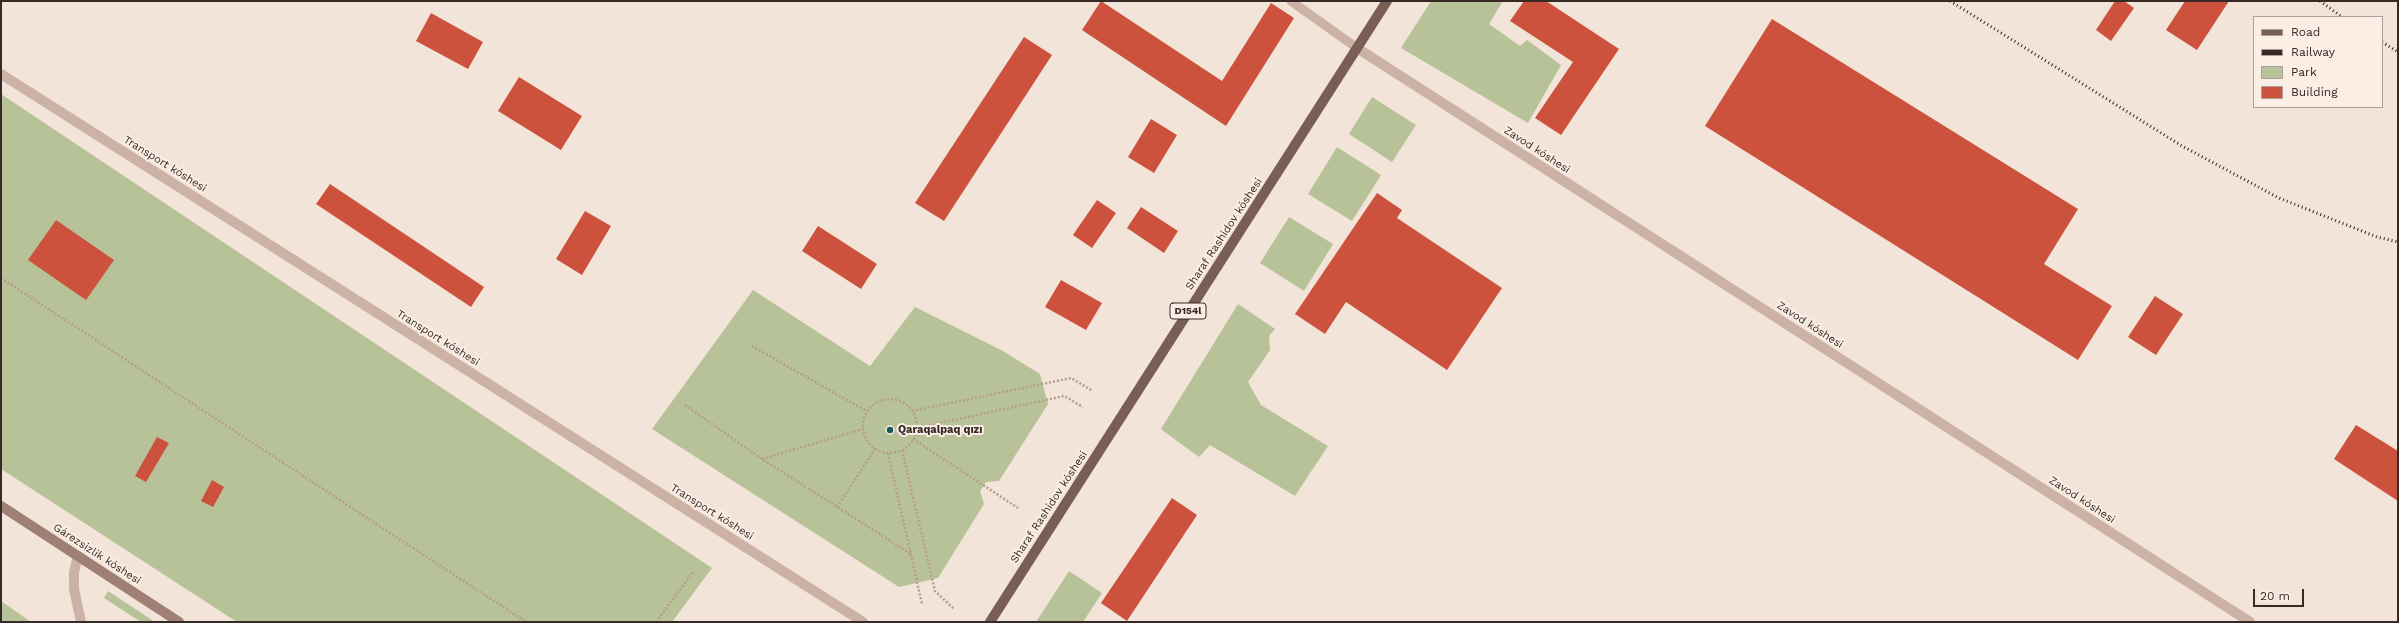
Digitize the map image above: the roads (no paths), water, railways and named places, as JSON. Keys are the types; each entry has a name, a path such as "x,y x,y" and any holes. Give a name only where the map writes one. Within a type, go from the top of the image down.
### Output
{"main road":[{"name":"Sharaf Rashidov kóshesi","path":"990,622 1387,1"}],"street":[{"name":"Zavod kóshesi","path":"1357,48 2250,622"},
{"name":"Transport kóshesi","path":"1,74 862,622"},
{"name":"Gárezsizlik kóshesi","path":"1,506 179,622"},
{"path":"78,556 74,572 74,589 81,622"}],"lane":[{"path":"1291,1 1357,48"}],"railway":[{"path":"1950,1 2182,146 2279,198 2377,237 2398,242"},
{"path":"2320,1 2341,16"},
{"path":"2383,43 2398,52"}],"place":[{"name":"Qaraqalpaq qızı","path":"890,430"}]}
